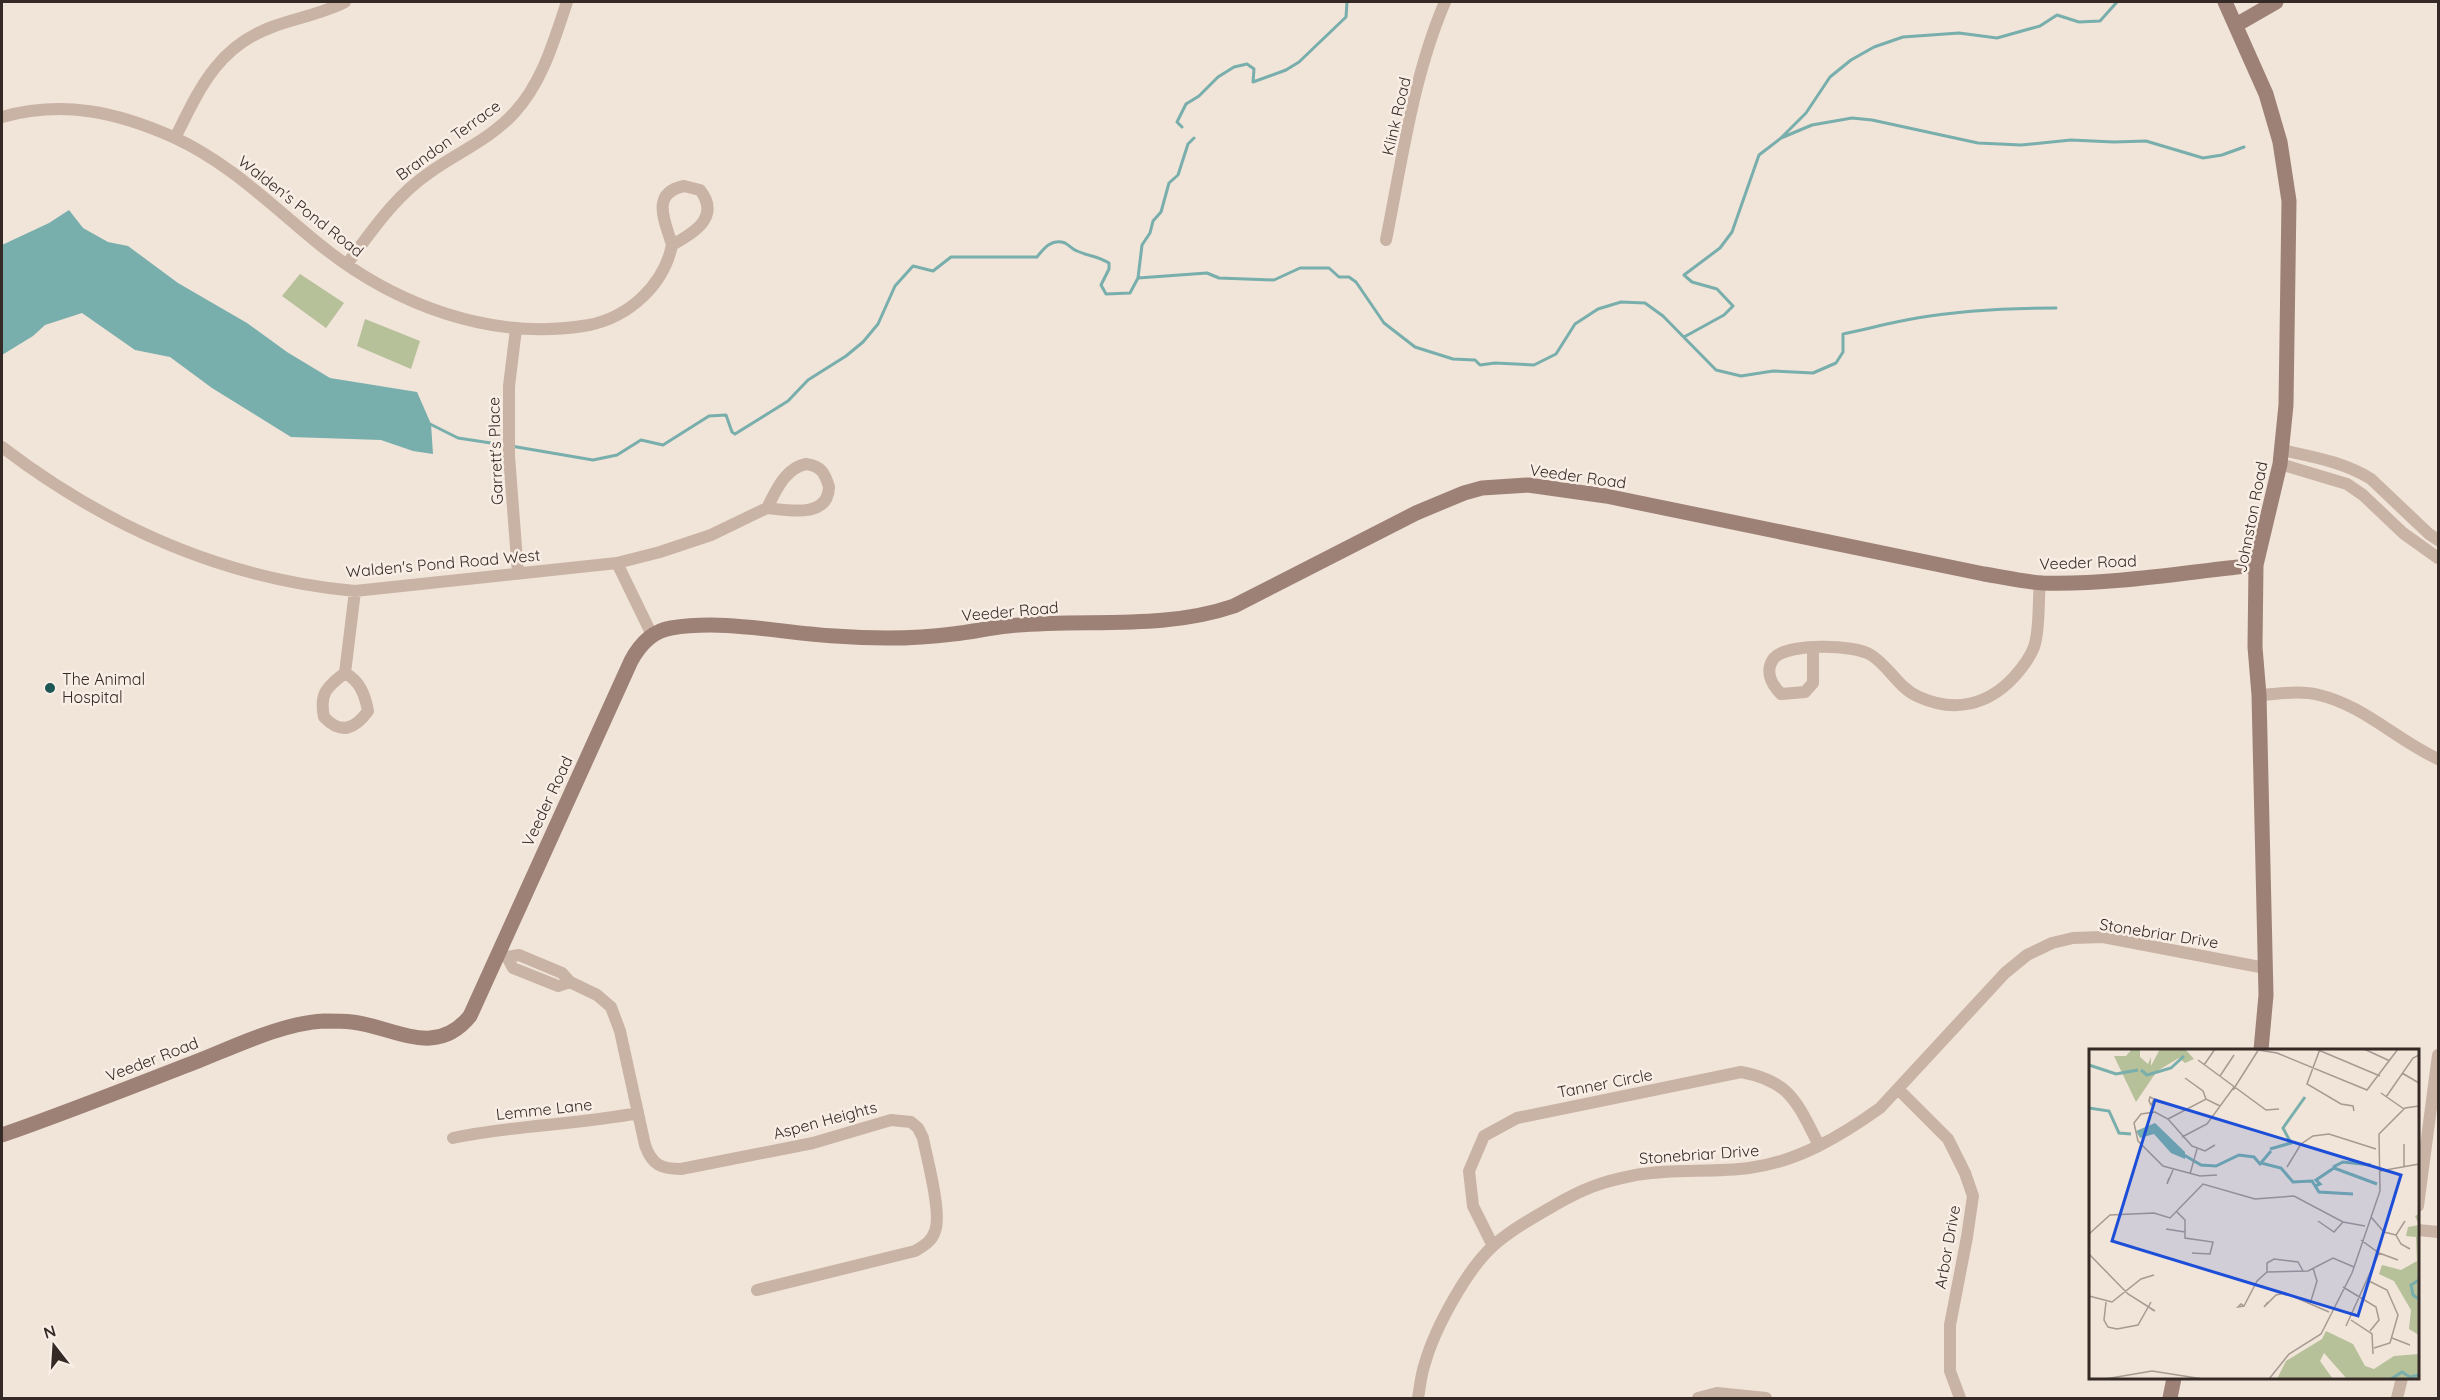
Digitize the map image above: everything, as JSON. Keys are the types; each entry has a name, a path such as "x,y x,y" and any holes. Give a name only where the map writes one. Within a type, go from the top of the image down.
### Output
{"street":[{"path":"175,138 205,78 237,46 270,28 316,15 345,2"},
{"name":"Brandon Terrace","path":"347,264 399,197 428,173 502,124 516,111 541,75 567,2"},
{"name":"Klink Road","path":"1386,240 1415,100 1436,24 1445,2"},
{"name":"Johnston Road","path":"2226,2 2266,93 2280,142 2287,180 2289,242 2286,405 2281,457 2256,565 2255,647 2259,695 2265,968 2265,1024 2261,1049"},
{"path":"2236,25 2276,2"},
{"name":"Walden's Pond Road","path":"2,117 38,111 86,111 128,118 204,153 245,181 320,245 388,290 434,310 516,329 572,328 598,323 621,314 649,292 663,272 672,245"},
{"path":"676,187 696,188 704,195 707,214 704,222 689,236 672,245 664,217 663,200 676,187"},
{"name":"Garrett's Place","path":"516,329 509,386 509,456 518,573"},
{"name":"Walden's Pond Road West","path":"2,447 40,476 82,503 209,561 258,576 321,588 355,591 617,564 711,535 767,508"},
{"path":"2281,457 2328,460 2360,472 2371,479 2414,520 2439,540"},
{"path":"2281,457 2347,484 2364,495 2403,533 2439,558"},
{"path":"798,465 814,465 825,474 829,493 819,505 805,511 767,508 781,481 798,465"},
{"name":"Veeder Road","path":"2,1135 256,1038 304,1024 353,1022 420,1039 442,1037 460,1029 470,1016 502,956 636,651 651,636 669,628 703,625 836,636 929,637 1008,626 1179,619 1211,614 1234,606 1416,513 1464,493 1528,485 1606,496 1984,574 2040,583 2078,583 2156,577 2256,565"},
{"path":"2403,533 2414,520"},
{"path":"617,564 651,636"},
{"path":"1813,648 1813,683 1805,692 1781,694 1772,685 1769,669 1774,659 1786,650 1813,648 1840,646 1870,654 1902,686 1918,697 1938,704 1960,706 1986,700 2005,686 2024,666 2034,646 2040,583"},
{"path":"345,673 353,677 366,696 368,711 361,721 349,728 339,728 324,717 321,703 326,690 345,673 355,591"},
{"path":"2259,695 2290,693 2319,695 2351,707 2410,745 2439,759"},
{"name":"Stonebriar Drive","path":"1418,1398 1425,1363 1436,1333 1466,1280 1493,1246 1540,1214 1589,1186 1632,1175 1748,1168 1773,1164 1797,1156 1856,1125 1880,1108 2005,973 2027,956 2052,943 2073,938 2103,937 2265,968"},
{"name":"Aspen Heights","path":"502,956 519,955 562,973 570,982 597,995 611,1008 620,1031 649,1156 656,1165 666,1169 681,1169 813,1143 891,1120 911,1122 918,1128 923,1138 937,1213 936,1230 925,1246 915,1251 757,1290"},
{"path":"2419,1199 2439,1055"},
{"name":"Tanner Circle","path":"1493,1246 1473,1206 1469,1171 1484,1136 1517,1118 1741,1072 1761,1076 1776,1083 1795,1100 1819,1145"},
{"name":"Arbor Drive","path":"1898,1089 1948,1139 1965,1173 1973,1196 1950,1325 1950,1371 1960,1398"},
{"name":"Lemme Lane","path":"453,1138 480,1132 598,1121 638,1113"},
{"path":"2419,1230 2439,1232"},
{"path":"2170,1398 2174,1379"},
{"path":"2397,1398 2402,1379"},
{"path":"1698,1398 1717,1393 1766,1398"}],"green space":[{"path":"300,274 344,303 326,328 282,296"},
{"path":"365,319 420,341 411,369 357,346"}],"water":[{"path":"69,210 83,228 108,242 128,246 178,283 247,323 287,352 330,378 417,392 431,424 433,454 413,451 381,440 291,437 212,388 170,357 135,350 82,313 45,325 33,336 2,355 2,245 49,223"}],"waterway":[{"path":"1182,127 1177,122 1186,104 1199,96 1218,77 1234,67 1247,64 1254,69 1253,82 1286,70 1299,62 1346,17 1347,2"},
{"path":"1782,137 1806,113 1830,77 1851,60 1874,47 1903,37 1959,33 1997,38 2040,26 2057,15 2079,22 2100,21 2117,2"},
{"path":"1684,337 1724,315 1733,306 1717,289 1692,282 1684,275 1720,248 1732,232 1759,155 1781,138 1812,125 1852,118 1872,120 1978,143 2021,145 2071,140 2146,141 2203,158 2222,155 2244,147"},
{"path":"511,446 593,460 617,455 641,440 663,445 709,416 726,415 732,432 735,434 788,401 808,380 846,356 863,342 878,324 895,286 913,266 933,271 951,257 1037,257 1052,243 1060,242 1109,263 1109,269 1101,285 1106,294 1130,293 1138,278 1142,245 1150,233 1153,221 1161,212 1169,183 1178,175 1188,144 1194,138"},
{"path":"1138,278 1207,273 1219,278 1274,280 1300,268 1329,268 1339,277 1349,277 1356,282 1384,323 1415,347 1453,359 1475,360 1480,365 1495,363 1534,365 1556,354 1575,324 1598,309 1621,302 1645,303 1663,316 1716,370 1741,376 1773,371 1813,373 1836,363 1843,352 1843,334 1898,321 1969,311 2056,308"},
{"path":"428,423 458,438 504,445"}],"place":[{"name":"The Animal Hospital","path":"50,688"}]}
